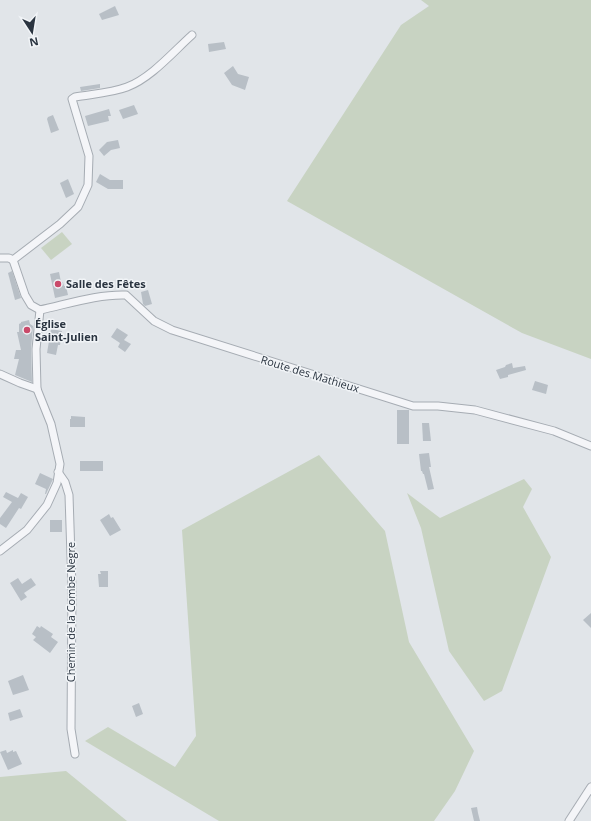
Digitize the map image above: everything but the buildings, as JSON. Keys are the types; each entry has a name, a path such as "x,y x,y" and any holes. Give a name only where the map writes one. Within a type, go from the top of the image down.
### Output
{"street":[{"path":"13,260 60,224 78,207 88,186 89,156 72,99 75,97 127,87 139,81 192,35"},
{"path":"0,258 9,258 13,260"},
{"path":"0,551 28,530 42,512 57,483 60,464 51,424 37,389 36,349 40,310 31,306 25,296 13,260"},
{"name":"Route des Mathieux","path":"40,310 108,296 126,295 154,321 172,330 413,406 438,406 475,410 554,431 591,446"},
{"path":"0,374 37,389"},
{"name":"Chemin de la Combe Negre","path":"58,472 65,482 69,495 72,588 71,729 75,754"},
{"path":"569,821 591,787"}],"green space":[{"path":"421,0 591,0 591,359 522,333 287,201 401,25 429,6"},
{"path":"62,232 72,244 51,260 41,248"},
{"path":"319,455 385,531 409,642 474,751 455,791 434,821 219,821 85,741 108,727 175,767 196,736 182,530"},
{"path":"524,479 532,489 523,507 551,557 502,691 484,701 449,651 421,528 407,493 440,518"},
{"path":"66,771 127,821 0,821 0,777"}],"place":[{"name":"Salle des Fêtes","path":"58,284"},
{"name":"Église Saint-Julien","path":"27,330"}]}
